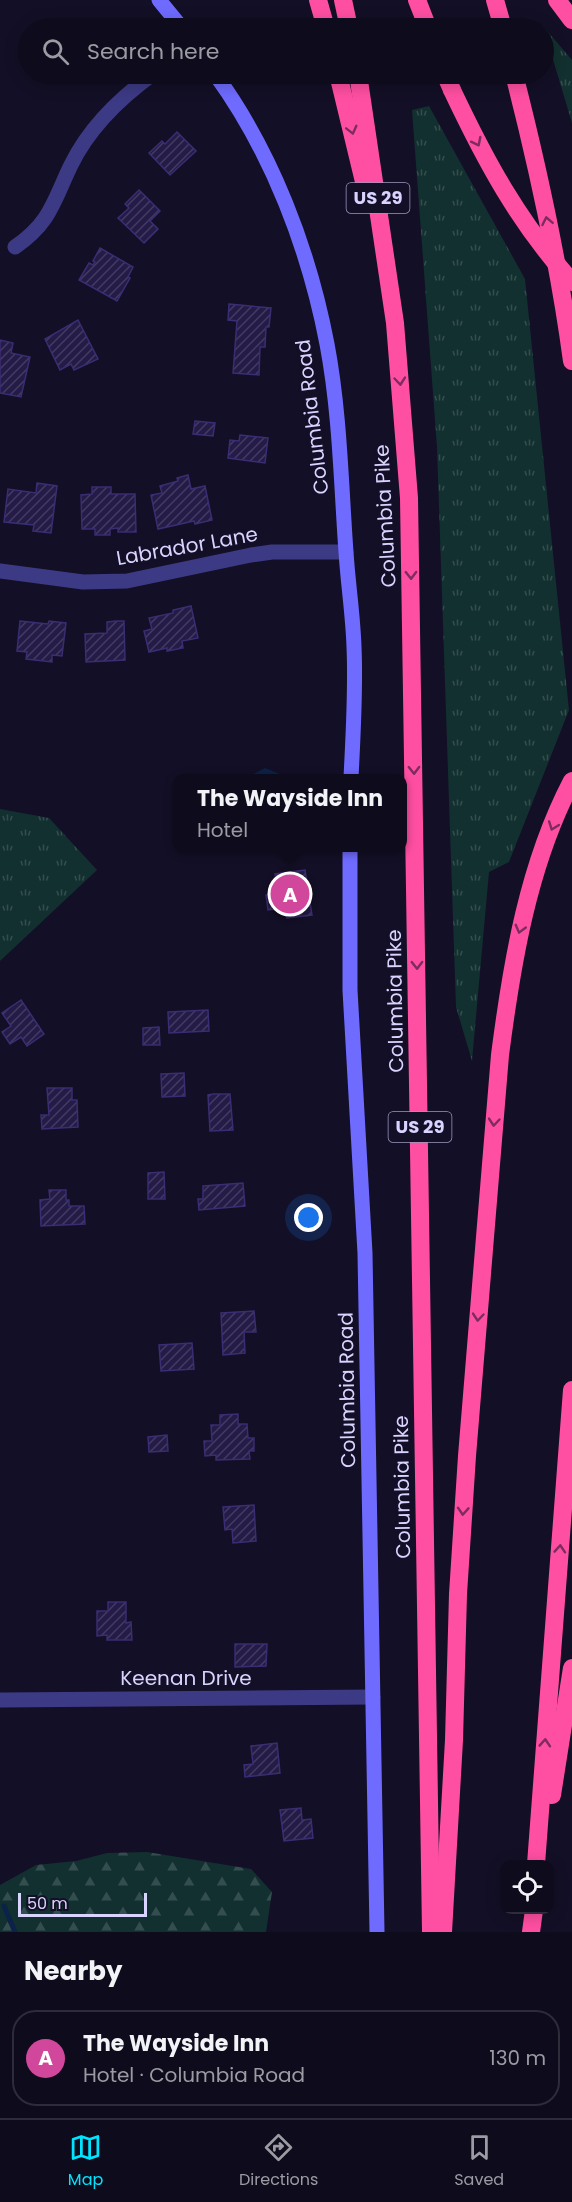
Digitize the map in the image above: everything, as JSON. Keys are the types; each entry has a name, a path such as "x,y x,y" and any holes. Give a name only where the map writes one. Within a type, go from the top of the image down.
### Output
{"highway":[{"path":"318,0 323,18"},
{"path":"343,0 347,18"},
{"path":"417,0 424,18"},
{"path":"495,0 500,18"},
{"path":"557,0 572,20"},
{"path":"340,84 395,322"},
{"name":"Columbia Pike","path":"359,84 395,322 410,498 431,1932"},
{"path":"449,84 478,144 512,205 534,237 572,282"},
{"path":"517,84 534,149 565,311 572,361"},
{"path":"443,1932 454,1740 458,1594 500,1055 516,949 536,873 562,799 572,781"},
{"path":"536,1860 572,1390"},
{"path":"542,1860 572,1668"},
{"path":"531,1932 533,1914"}],"street":[{"path":"159,0 174,18"},
{"path":"15,247 42,224 53,207 71,165 89,136 110,110 141,84"},
{"name":"Columbia Road","path":"222,84 240,112 282,196 314,290 327,344 335,400 354,645 355,693 351,774"},
{"name":"Labrador Lane","path":"0,570 83,582 127,581 272,552 346,552"},
{"name":"Columbia Road","path":"350,852 351,990 365,1253 377,1932"},
{"name":"Keenan Drive","path":"0,1700 373,1697"}],"green space":[{"path":"554,39 572,60 572,123 554,63"},
{"path":"429,106 525,279 569,710 509,862 489,872 472,1061 456,1007 437,447 412,110"},
{"path":"0,809 49,818 97,870 0,961"},
{"path":"147,1852 251,1869 272,1892 266,1932 0,1932 0,1885 36,1865 76,1861 107,1853"}],"water":[{"path":"265,768 280,774 254,774"}],"building":[{"path":"177,132 196,151 170,175 149,153 162,141 165,144"},
{"path":"139,190 160,211 150,221 158,229 144,243 118,218 129,208 125,204"},
{"path":"100,248 133,267 128,277 130,278 117,301 79,280 89,263 93,265 95,262 93,261"},
{"path":"229,304 271,308 269,327 266,327 265,347 260,347 259,375 233,373 237,321 228,320"},
{"path":"78,320 98,359 74,370 71,364 60,370 45,339"},
{"path":"0,340 13,343 11,353 30,357 21,397 0,393"},
{"path":"195,421 215,423 213,436 193,434"},
{"path":"240,435 268,438 265,463 228,458 230,440 239,441"},
{"path":"188,475 191,489 205,486 212,520 195,524 194,521 158,529 151,495 162,493 160,486 178,481 177,478"},
{"path":"37,483 57,486 51,533 33,531 34,525 4,522 8,489 36,493"},
{"path":"92,487 111,487 111,494 135,494 136,532 118,532 118,528 110,529 110,535 95,535 95,529 82,529 81,495 92,494"},
{"path":"191,606 198,638 182,641 183,648 167,651 167,648 149,652 144,631 152,629 149,618"},
{"path":"20,621 66,623 62,656 52,655 52,662 26,659 27,652 17,651"},
{"path":"124,621 125,660 86,662 85,634 107,633 107,622"},
{"path":"305,870 312,915 287,918 285,908 268,910 266,895 278,893 275,874"},
{"path":"21,1000 44,1034 27,1046 21,1037 10,1044 2,1032 11,1026 2,1013"},
{"path":"208,1010 209,1031 169,1033 168,1012"},
{"path":"159,1027 160,1045 143,1045 143,1028"},
{"path":"184,1073 185,1096 162,1097 161,1074"},
{"path":"47,1088 72,1088 72,1100 77,1100 78,1127 42,1129 41,1115 49,1115"},
{"path":"230,1094 233,1130 210,1131 208,1095"},
{"path":"164,1172 165,1199 148,1199 148,1173"},
{"path":"243,1183 245,1206 199,1210 198,1199 203,1199 203,1186"},
{"path":"49,1190 66,1190 66,1200 69,1200 69,1206 84,1206 85,1224 41,1226 40,1200 50,1199"},
{"path":"254,1311 256,1332 244,1332 245,1353 223,1355 221,1313"},
{"path":"192,1343 194,1369 161,1371 159,1345"},
{"path":"238,1414 238,1424 247,1424 248,1438 254,1438 254,1451 249,1451 250,1459 216,1460 216,1455 205,1456 204,1441 212,1441 211,1425 220,1425 220,1415"},
{"path":"167,1435 168,1451 149,1452 148,1437"},
{"path":"254,1505 256,1541 233,1543 232,1529 225,1530 223,1507"},
{"path":"108,1602 126,1602 126,1623 131,1622 132,1640 107,1640 107,1635 97,1636 97,1611 108,1611"},
{"path":"235,1644 267,1644 266,1666 235,1667"},
{"path":"277,1743 280,1773 245,1777 244,1765 253,1764 251,1746"},
{"path":"301,1808 302,1820 311,1819 313,1838 284,1841 280,1810"}],"waterway":[{"path":"4,1906 15,1932"}],"place":[{"name":"The Wayside Inn","path":"290,894"}]}
